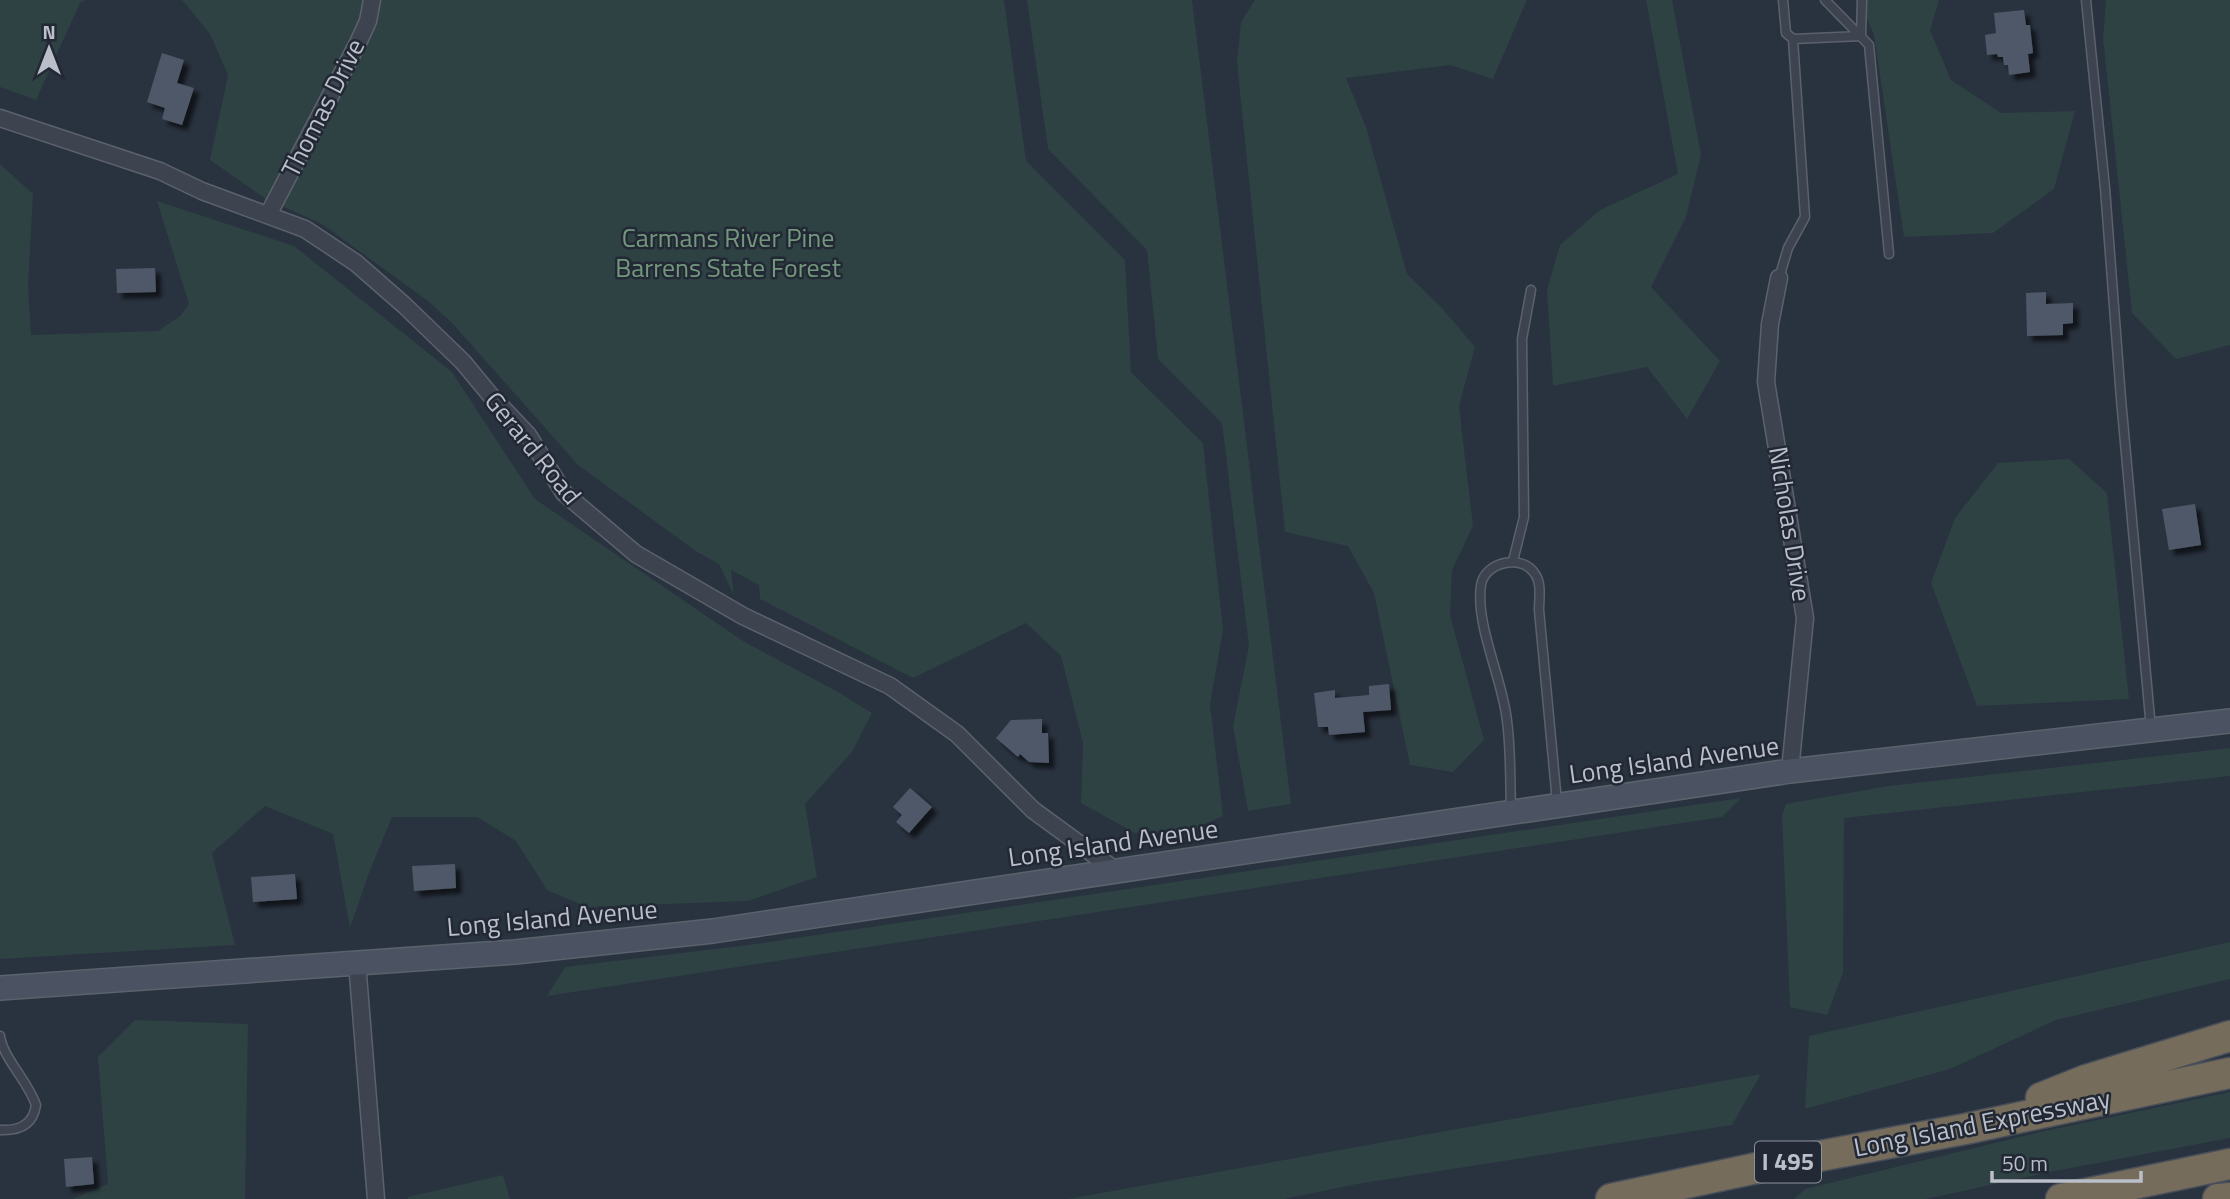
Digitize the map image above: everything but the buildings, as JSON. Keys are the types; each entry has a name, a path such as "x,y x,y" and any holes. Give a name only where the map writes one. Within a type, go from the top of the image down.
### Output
{"highway":[{"path":"1965,1129 2086,1080 2230,1037"},
{"name":"Long Island Expressway","path":"1611,1199 2230,1073"},
{"path":"2061,1199 2230,1164"},
{"path":"2218,1199 2230,1198"}],"street":[{"name":"Thomas Drive","path":"268,215 358,43 368,21 372,0"},
{"name":"Gerard Road","path":"0,118 105,151 305,229 356,263 463,362 528,435 564,493 636,554 743,616 890,686 957,734 1033,810 1115,870"},
{"name":"Nicholas Drive","path":"1779,278 1770,324 1766,382 1805,618 1790,771"},
{"name":"Long Island Avenue","path":"0,988 515,952 713,931 1790,771 2230,721"},
{"path":"357,962 376,1199"}],"lane":[{"path":"1779,278 1788,248 1804,218 1793,40 1786,33 1783,0"},
{"path":"1825,0 1869,45 1889,254"},
{"path":"1861,36 1862,0"},
{"path":"2086,0 2103,162 2151,729"},
{"path":"1793,40 1861,36"},
{"path":"1513,561 1524,517 1522,339 1531,290"},
{"path":"1511,811 1507,720 1484,625 1481,586 1484,576 1491,568 1513,561 1527,565 1535,572 1539,582 1539,610 1557,805"},
{"path":"0,1036 1,1049 27,1084 36,1105 27,1125 0,1130"}],"green space":[{"path":"0,0 86,0 80,3 36,100 0,87"},
{"name":"Carmans River Pine Barrens State Forest","path":"181,0 1004,0 1026,161 1125,260 1131,372 1203,443 1223,630 1210,704 1223,816 1192,830 1135,833 1081,803 1083,743 1061,656 1026,623 913,678 760,599 759,585 731,570 734,596 719,564 697,552 578,465 452,323 428,301 322,224 266,199 210,160 228,75 210,34"},
{"path":"1027,0 1192,0 1291,804 1248,811 1233,726 1249,646 1222,423 1158,359 1147,250 1048,149"},
{"path":"1255,0 1527,0 1493,79 1450,65 1346,78 1366,127 1407,274 1442,308 1475,347 1459,406 1473,526 1452,570 1450,615 1484,740 1453,772 1410,765 1374,593 1348,546 1285,532 1237,63 1241,22"},
{"path":"1646,0 1672,0 1701,155 1686,217 1651,287 1720,361 1687,419 1647,367 1553,386 1547,290 1560,245 1600,210 1678,174"},
{"path":"1859,0 1939,0 1930,30 1951,80 2001,113 2075,111 2054,189 1993,233 1904,237 1874,35"},
{"path":"2106,0 2230,0 2230,345 2176,359 2132,313 2103,38"},
{"path":"0,164 33,194 28,286 31,335 158,331 180,316 189,304 157,201 294,246 452,372 535,499 743,641 872,713 852,752 805,804 817,877 748,901 587,907 547,890 516,841 477,817 392,817 350,928 333,834 265,806 212,853 235,945 0,959"},
{"path":"2069,459 2107,493 2129,699 1977,706 1931,583 1955,518 1998,463"},
{"path":"2230,748 2230,776 1844,818 1843,973 1827,1015 1790,1007 1782,815 1786,804 1888,786"},
{"path":"1741,798 1722,817 547,996 565,967 756,944"},
{"path":"2230,942 2230,979 2056,1020 1950,1069 1805,1109 1809,1036"},
{"path":"135,1020 248,1024 245,1199 73,1199 108,1184 98,1057"},
{"path":"1761,1074 1732,1125 1357,1184 1284,1199 1068,1199"},
{"path":"2230,1092 2230,1138 1926,1199 1794,1199 1805,1189 2040,1132"},
{"path":"503,1175 510,1199 408,1199 408,1197"}]}
